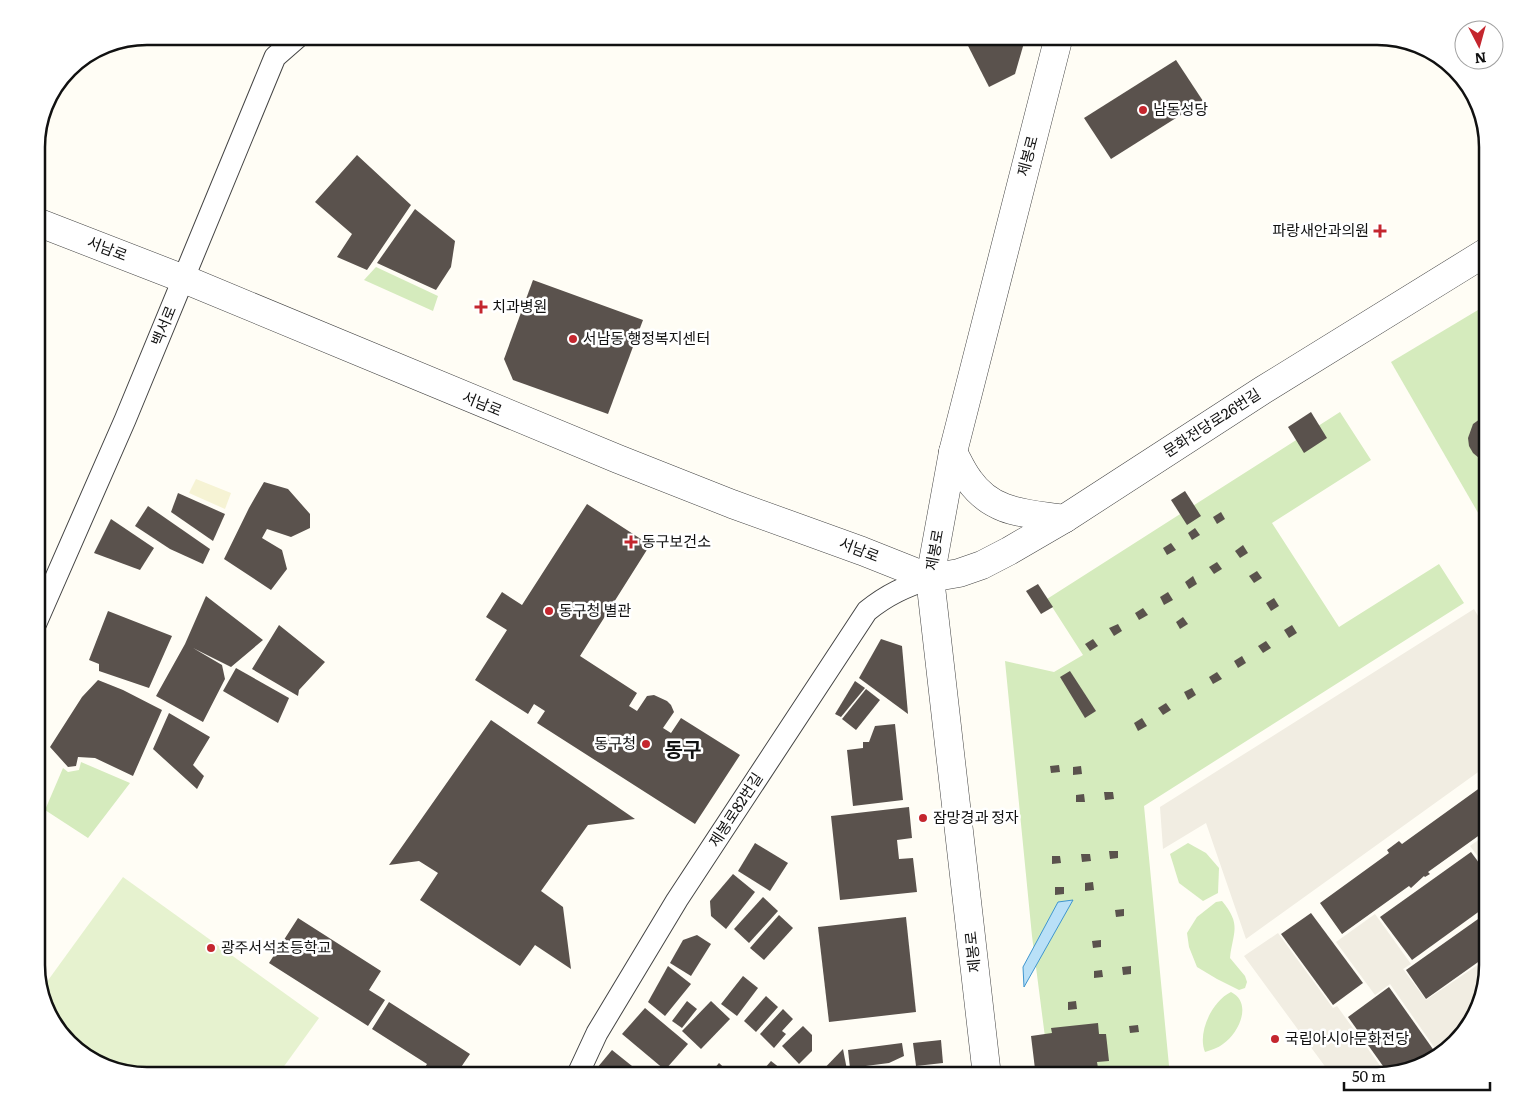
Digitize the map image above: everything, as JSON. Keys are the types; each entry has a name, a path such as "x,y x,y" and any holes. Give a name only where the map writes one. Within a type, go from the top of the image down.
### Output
{"street":[{"name":"백서로","path":"45,602 125,420 276,57 290,45"},
{"name":"제봉로","path":"986,1067 930,578 953,452 1057,45"},
{"name":"서남로","path":"45,225 184,279 618,459 930,578"},
{"name":"문화전당로26번길","path":"930,578 959,573 982,565 1064,518 1263,390 1479,257"},
{"path":"953,452 968,479 978,492 997,506 1021,512 1064,518"},
{"name":"제봉로82번길","path":"581,1067 597,1033 677,900 867,611 882,598 900,588 930,578"}],"shaded area":[{"path":"196,479 231,493 225,509 189,493"},
{"path":"1474,609 1479,618 1479,771 1246,939 1206,823 1163,849 1160,807"},
{"path":"1479,840 1479,858 1470,846"},
{"path":"1375,914 1411,964 1403,969 1426,1000 1479,964 1474,998 1458,1027 1435,1048 1390,984 1375,995 1336,942"},
{"path":"1278,933 1333,1008 1337,1006 1381,1067 1325,1067 1244,956"}],"green space":[{"path":"376,267 438,296 433,311 364,280"},
{"path":"1479,309 1479,514 1391,362"},
{"path":"1340,412 1371,460 1272,523 1339,627 1439,564 1464,603 1144,806 1169,1067 1049,1067 1032,936 1005,661 1054,672 1083,655 1047,599"},
{"path":"81,762 130,783 88,838 45,810 63,768 68,772 79,770"},
{"path":"1188,843 1206,853 1219,868 1218,893 1203,901 1179,883 1170,854"},
{"path":"123,877 319,1018 284,1067 141,1067 114,1062 85,1046 62,1022 50,998 47,982"},
{"path":"1222,901 1232,916 1235,929 1230,958 1245,976 1247,982 1245,988 1239,990 1197,967 1189,947 1187,933 1197,917 1216,902"},
{"path":"1231,992 1238,997 1241,1003 1241,1018 1238,1026 1223,1044 1205,1052 1203,1036 1208,1018 1218,1002"}],"water":[{"path":"1073,900 1024,987 1023,967 1058,902"}],"building":[{"path":"968,45 1023,45 1015,74 989,87"},
{"name":"남동성당","path":"1176,60 1203,101 1111,159 1084,118"},
{"path":"357,155 411,205 367,270 337,257 352,234 315,202"},
{"path":"415,209 455,241 451,267 436,290 377,263"},
{"name":"서남동 행정복지센터","path":"533,280 643,320 608,414 513,380 504,359"},
{"path":"1311,412 1327,438 1304,453 1288,427"},
{"path":"1479,420 1479,458 1469,446 1468,438 1473,424"},
{"path":"264,482 288,489 310,514 310,528 291,537 267,529 262,538 282,550 287,569 271,590 224,559"},
{"path":"1185,491 1201,516 1187,525 1171,500"},
{"path":"178,493 225,514 213,541 171,512"},
{"path":"587,504 650,545 580,656 637,693 629,706 637,711 647,696 654,695 667,701 674,712 663,728 671,733 681,718 740,755 695,824 537,723 545,711 534,704 528,714 475,680 507,630 486,617 502,592 522,605"},
{"path":"148,506 210,549 203,564 170,549 135,526"},
{"path":"1221,512 1225,519 1217,524 1213,517"},
{"path":"111,519 154,548 140,570 94,553"},
{"path":"1195,528 1200,535 1192,540 1188,533"},
{"path":"1171,543 1176,550 1167,555 1163,548"},
{"path":"1243,545 1248,553 1240,558 1235,551"},
{"path":"1217,562 1222,569 1214,574 1209,567"},
{"path":"1257,571 1262,578 1254,583 1249,576"},
{"path":"1193,576 1197,584 1189,589 1185,582"},
{"path":"1038,584 1053,607 1041,614 1026,591"},
{"path":"1168,592 1173,600 1164,605 1160,597"},
{"path":"206,596 263,640 231,667 193,648 222,665 225,679 203,722 156,696 185,644"},
{"path":"1274,598 1279,606 1271,611 1266,603"},
{"path":"1143,608 1148,615 1139,620 1135,613"},
{"path":"108,611 172,636 149,688 99,671 99,664 89,660"},
{"path":"1183,617 1188,624 1180,629 1176,622"},
{"path":"1118,624 1122,631 1114,636 1109,628"},
{"path":"279,625 325,662 299,690 298,696 252,669"},
{"path":"1292,625 1297,633 1289,638 1284,630"},
{"path":"881,639 902,646 908,714 859,678"},
{"path":"1093,639 1098,646 1090,651 1085,644"},
{"path":"1266,641 1271,648 1263,653 1258,646"},
{"path":"1242,656 1246,663 1238,668 1234,661"},
{"path":"236,668 289,698 278,723 223,691"},
{"path":"1070,671 1096,711 1085,718 1060,677"},
{"path":"1217,672 1222,679 1213,684 1209,677"},
{"path":"98,680 123,690 162,710 133,776 95,758 78,757 76,766 68,767 50,747 82,697"},
{"path":"855,681 865,688 841,717 835,714"},
{"path":"1192,688 1196,695 1188,700 1184,692"},
{"path":"866,689 880,700 856,730 842,719"},
{"path":"1166,703 1171,710 1163,715 1158,708"},
{"path":"169,713 210,737 193,765 204,776 197,789 153,749"},
{"path":"1142,718 1147,726 1138,731 1134,723"},
{"path":"491,720 635,819 588,825 541,891 563,907 571,969 535,945 520,966 420,900 438,873 419,861 389,865"},
{"path":"895,724 903,800 853,806 847,750 863,748 863,742 869,742 875,726"},
{"path":"1059,765 1060,772 1051,773 1050,766"},
{"path":"1081,766 1082,774 1073,775 1073,767"},
{"path":"1479,788 1479,835 1428,872 1430,874 1424,876 1411,888 1409,886 1342,934 1320,903 1389,853 1387,850 1399,841 1402,844"},
{"path":"1104,792 1113,792 1114,799 1105,800"},
{"path":"1084,794 1085,802 1076,802 1076,795"},
{"path":"909,807 912,838 897,840 899,859 913,858 917,892 840,900 831,816"},
{"path":"755,843 788,863 770,891 738,871"},
{"path":"1109,851 1118,851 1118,858 1110,859"},
{"path":"1471,852 1479,863 1479,912 1412,960 1380,917"},
{"path":"1081,854 1090,854 1091,861 1082,862"},
{"path":"1052,856 1060,856 1061,863 1052,864"},
{"path":"733,874 755,892 726,929 711,916 710,901"},
{"path":"1093,882 1094,890 1085,891 1085,883"},
{"path":"1055,887 1064,887 1064,894 1055,895"},
{"path":"763,897 778,911 749,943 734,929"},
{"path":"1124,909 1124,916 1116,917 1115,910"},
{"path":"1311,913 1363,983 1333,1005 1281,934"},
{"path":"779,915 793,928 764,960 750,948"},
{"path":"906,917 916,1012 829,1022 818,927"},
{"path":"298,918 381,971 369,990 385,1000 368,1026 269,963"},
{"path":"1479,918 1479,961 1426,999 1406,970"},
{"path":"697,935 711,944 691,976 670,963 683,940"},
{"path":"1101,940 1101,947 1093,948 1092,941"},
{"path":"668,966 691,984 665,1016 648,1002"},
{"path":"1131,966 1131,974 1123,975 1122,967"},
{"path":"1102,970 1103,977 1094,978 1094,971"},
{"path":"743,976 758,988 737,1016 721,1004"},
{"path":"1389,987 1433,1050 1410,1062 1384,1067 1348,1017"},
{"path":"766,996 778,1007 756,1032 744,1021"},
{"path":"687,1001 697,1009 682,1028 672,1021"},
{"path":"711,1001 730,1019 701,1049 682,1031"},
{"path":"1076,1001 1077,1009 1068,1010 1068,1002"},
{"path":"389,1002 470,1054 461,1067 425,1067 427,1064 372,1029"},
{"path":"645,1008 688,1044 668,1067 661,1067 622,1034"},
{"path":"783,1009 793,1019 782,1031 786,1034 774,1048 760,1034"},
{"path":"1098,1023 1099,1034 1106,1034 1109,1061 1097,1062 1098,1067 1035,1067 1031,1036 1052,1033 1051,1028"},
{"path":"1138,1025 1139,1032 1130,1033 1129,1026"},
{"path":"803,1026 812,1035 812,1051 799,1064 782,1046"},
{"path":"941,1040 943,1063 916,1066 913,1043"},
{"path":"902,1043 904,1056 889,1063 850,1067 848,1050"},
{"path":"843,1049 846,1067 826,1067"},
{"path":"612,1050 633,1067 598,1067"},
{"path":"771,1061 779,1067 766,1067"}],"place":[{"name":"남동성당","path":"1143,110"},
{"name":"파랑새안과의원","path":"1380,231"},
{"name":"치과병원","path":"481,307"},
{"name":"서남동 행정복지센터","path":"573,339"},
{"name":"동구보건소","path":"631,542"},
{"name":"동구청 별관","path":"549,611"},
{"name":"동구청","path":"646,744"},
{"name":"잠망경과 정자","path":"923,818"},
{"name":"광주서석초등학교","path":"211,948"},
{"name":"국립아시아문화전당","path":"1275,1039"}],"district":[{"name":"동구","path":"683,750"}]}
